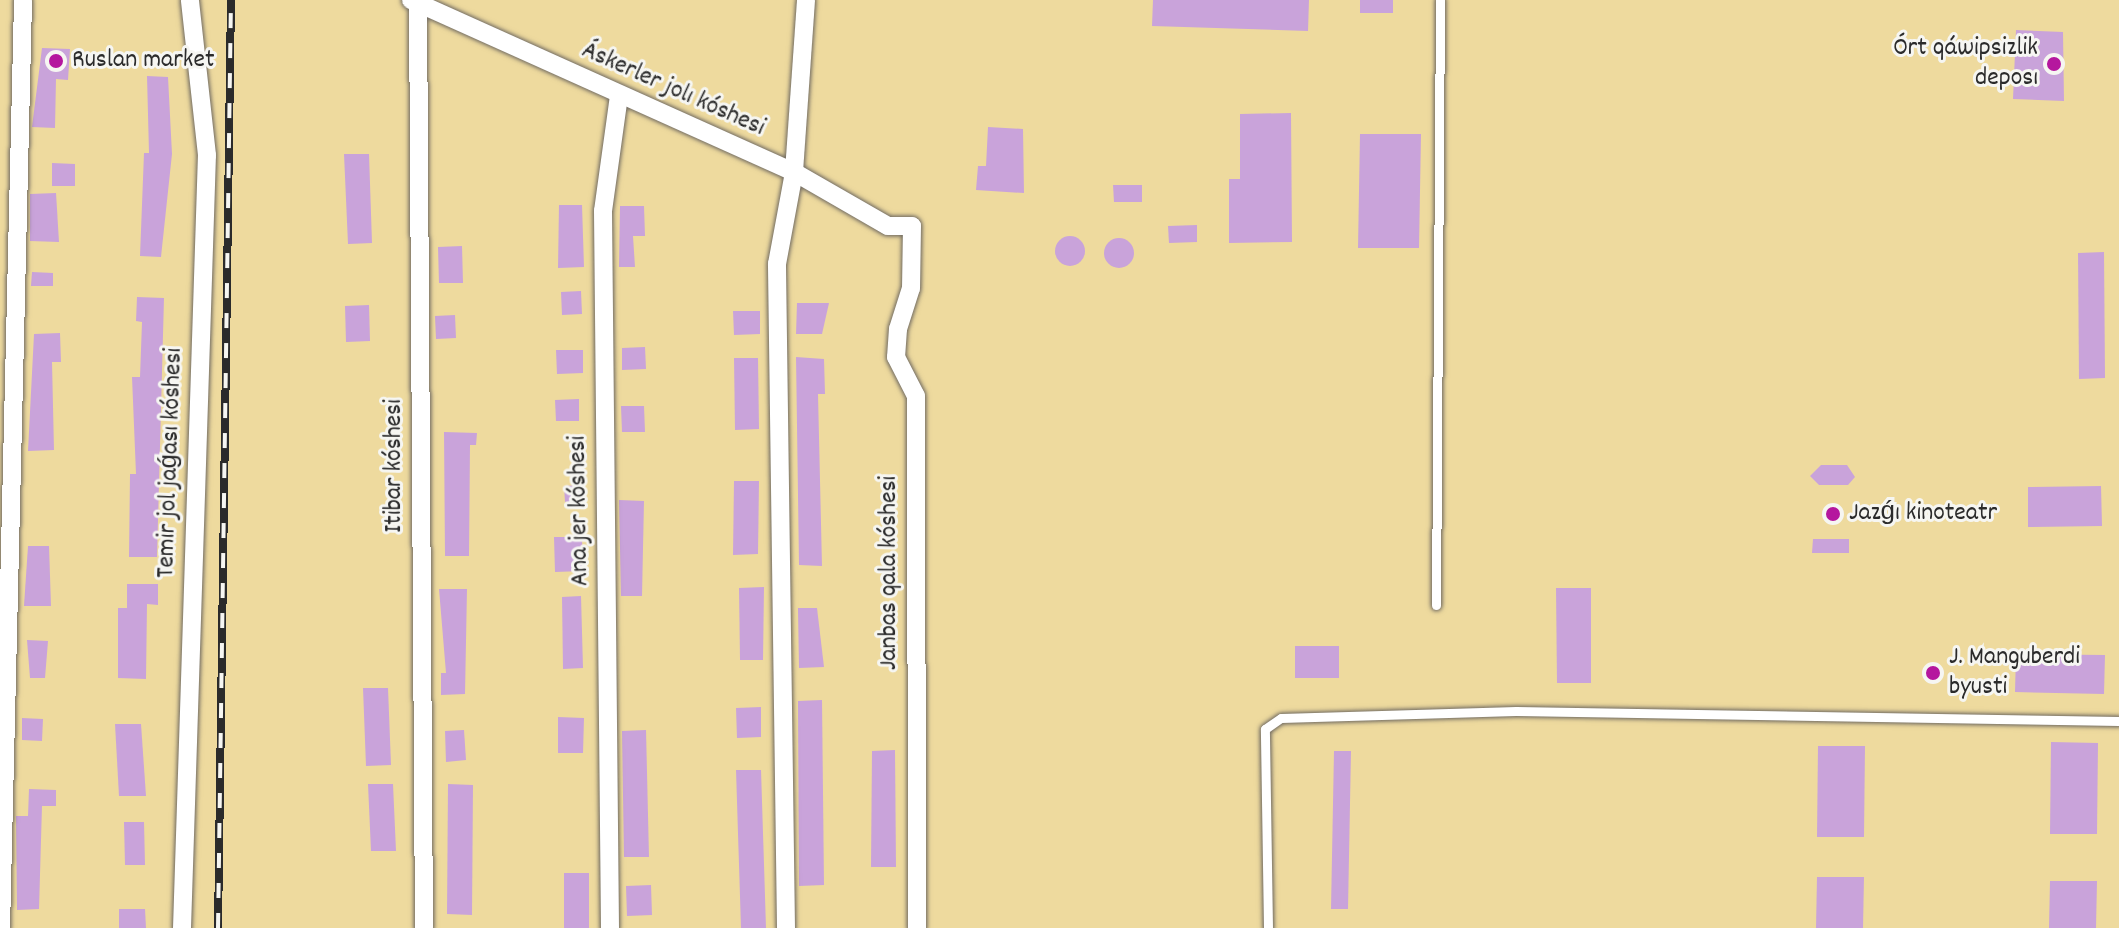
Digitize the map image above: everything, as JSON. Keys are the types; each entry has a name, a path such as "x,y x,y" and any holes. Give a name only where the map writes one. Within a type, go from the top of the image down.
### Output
{"street":[{"path":"1,928 23,0"},
{"name":"Temir jol jaǵası kóshesi","path":"182,928 207,155 190,0"},
{"path":"786,928 777,264 794,172 806,0"},
{"name":"Áskerler jolı kóshesi","path":"415,1 619,96 794,172 888,226 912,226"},
{"name":"Itibar kóshesi","path":"415,1 424,928"},
{"name":"Ana jer kóshesi","path":"610,928 603,211 619,96"},
{"name":"Janbas qala kóshesi","path":"912,226 911,288 898,329 896,357 916,396 917,928"}],"lane":[{"path":"1436,605 1440,0"},
{"path":"1268,928 1265,729 1281,718 1516,711 2119,721"}],"sand":[{"path":"0,0 2119,0 2119,928 0,928"}],"building":[{"path":"1153,0 1309,0 1308,31 1152,26"},
{"path":"1360,0 1393,0 1393,13 1360,13"},
{"path":"2016,30 2063,32 2064,101 2013,99"},
{"path":"42,48 70,49 68,80 56,79 55,128 32,127"},
{"path":"147,76 168,77 172,154 161,257 140,256 144,153 149,153"},
{"path":"1291,113 1292,242 1229,243 1229,179 1240,179 1240,114"},
{"path":"988,127 1023,129 1024,193 976,190 978,166 986,166"},
{"path":"1360,134 1421,134 1419,248 1358,248"},
{"path":"344,154 369,154 372,243 348,244"},
{"path":"52,163 75,164 75,186 52,186"},
{"path":"1113,185 1142,185 1142,202 1114,202"},
{"path":"56,193 59,242 30,241 30,194"},
{"path":"559,205 582,205 584,267 558,268"},
{"path":"620,206 644,206 645,236 633,236 635,267 619,267"},
{"path":"1197,225 1197,242 1169,243 1168,226"},
{"path":"1070,236 1081,240 1085,251 1081,262 1070,266 1059,262 1055,251 1059,240"},
{"path":"1119,238 1125,239 1133,247 1133,259 1125,267 1119,268 1113,267 1105,259 1104,253 1105,247 1113,239"},
{"path":"462,246 463,283 439,283 438,247"},
{"path":"2104,252 2105,378 2079,379 2078,253"},
{"path":"32,272 53,273 53,286 31,286"},
{"path":"581,291 582,314 562,315 561,292"},
{"path":"137,297 164,298 157,557 129,557 130,474 136,474 132,377 140,377 142,322 136,321"},
{"path":"797,303 829,303 822,334 796,334"},
{"path":"369,305 370,341 346,342 345,306"},
{"path":"733,311 760,311 760,334 734,335"},
{"path":"455,315 456,338 436,339 435,316"},
{"path":"60,333 61,362 52,362 54,450 28,451 34,334"},
{"path":"645,347 646,369 622,370 622,348"},
{"path":"556,350 583,350 583,373 557,374"},
{"path":"796,357 824,359 825,394 818,394 822,566 799,565"},
{"path":"734,358 758,358 759,429 735,430"},
{"path":"579,399 579,421 556,421 555,400"},
{"path":"621,406 644,406 645,432 622,432"},
{"path":"444,432 477,433 476,445 470,445 469,556 445,556"},
{"path":"1821,465 1847,465 1855,477 1848,485 1819,485 1810,476"},
{"path":"734,481 759,481 758,554 733,555"},
{"path":"581,485 582,501 565,502 564,486"},
{"path":"2101,486 2102,526 2028,527 2028,487"},
{"path":"619,500 644,501 642,596 621,596"},
{"path":"554,537 582,537 583,571 555,572"},
{"path":"1813,539 1849,539 1849,553 1812,553"},
{"path":"28,546 49,546 51,606 24,606"},
{"path":"127,584 158,584 158,605 147,604 146,679 118,678 118,608 127,608"},
{"path":"764,587 763,660 740,660 739,588"},
{"path":"1556,588 1591,588 1591,683 1557,683"},
{"path":"439,589 467,589 465,694 441,695 441,673 446,673"},
{"path":"581,596 583,668 563,669 562,597"},
{"path":"798,608 817,608 824,667 799,668"},
{"path":"27,640 48,641 45,678 30,678"},
{"path":"1295,646 1339,646 1339,678 1295,678"},
{"path":"2016,654 2105,655 2104,694 2015,692"},
{"path":"363,688 388,688 391,765 366,766"},
{"path":"822,700 824,885 799,886 798,701"},
{"path":"761,707 761,737 737,738 736,708"},
{"path":"558,717 584,718 583,753 558,753"},
{"path":"22,718 43,719 42,741 22,740"},
{"path":"115,724 141,724 146,796 119,796"},
{"path":"464,730 466,760 446,762 445,731"},
{"path":"646,730 649,857 624,857 622,731"},
{"path":"2051,742 2098,743 2097,834 2050,834"},
{"path":"1818,746 1865,746 1864,837 1817,837"},
{"path":"895,750 896,867 871,867 872,751"},
{"path":"1334,751 1351,751 1348,909 1331,909"},
{"path":"736,770 761,770 766,928 741,928"},
{"path":"368,784 393,784 396,851 371,851"},
{"path":"448,784 473,785 472,915 447,914"},
{"path":"29,789 56,790 56,806 42,806 39,909 17,910 16,816 28,816"},
{"path":"124,822 144,822 145,865 125,865"},
{"path":"564,873 589,873 589,928 564,928"},
{"path":"1817,877 1864,877 1863,928 1816,928"},
{"path":"2050,881 2097,881 2096,928 2049,928"},
{"path":"651,885 652,915 627,916 626,886"},
{"path":"119,909 145,909 146,928 119,928"}],"railway":[{"path":"218,928 231,0"}],"place":[{"name":"Ruslan market","path":"56,61"},
{"name":"Órt qáwipsizlik deposı","path":"2054,64"},
{"name":"Jazǵı kinoteatr","path":"1833,514"},
{"name":"J. Manguberdi byusti","path":"1933,673"}]}
